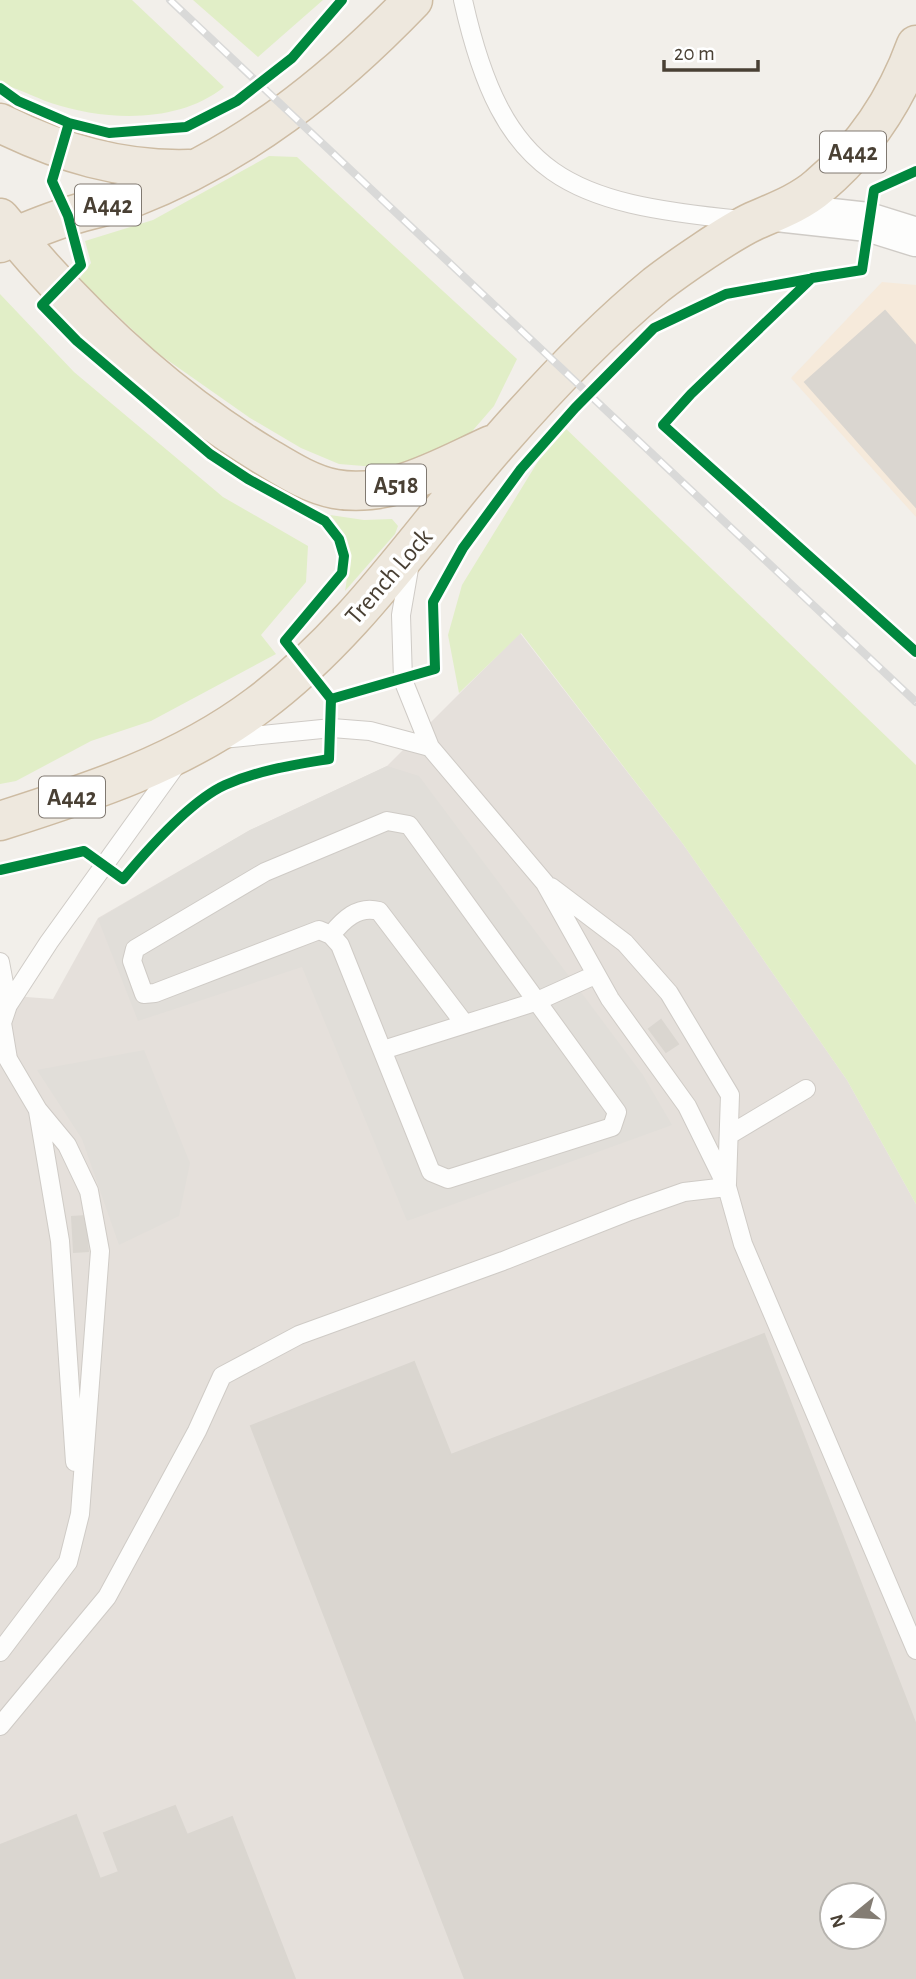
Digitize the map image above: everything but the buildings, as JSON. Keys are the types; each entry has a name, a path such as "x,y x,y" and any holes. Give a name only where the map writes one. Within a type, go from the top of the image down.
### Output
{"highway":[{"name":"A442","path":"5,232 130,199 198,169 260,133 302,104 364,50 413,0"},
{"name":"Trench Lock","path":"0,821 131,775 195,746 255,707 308,666 412,549 499,441 596,339 658,284 764,217 818,187 852,153 887,111 916,45"},
{"path":"0,122 60,150 116,164 156,170 198,169"},
{"name":"A518","path":"5,232 154,376 225,431 288,470 335,489 383,489 416,479 499,441"}],"street":[{"path":"764,217 868,222 916,237"}],"lane":[{"path":"463,0 475,53 494,103 515,138 561,180 603,196 668,213 764,217"},
{"path":"412,549 401,615 403,680 430,747 545,883 595,975 687,1107 727,1186 743,1244 916,1650"},
{"path":"0,1652 68,1562 80,1514 100,1251 89,1191 67,1146 38,1110 8,1059 2,1023 8,1005 49,942 195,746 332,728 370,732 430,747"},
{"path":"387,821 409,825 617,1112 612,1127 447,1179 431,1172 340,945 331,935 318,930 155,993 144,994 132,961 135,948 265,872 387,821"},
{"path":"545,883 625,943 669,993 730,1095 727,1186"},
{"path":"331,935 355,912 370,908 379,911 464,1023"},
{"path":"0,962 8,1005"},
{"path":"383,1050 535,1002 595,975"},
{"path":"729,1135 806,1089"},
{"path":"38,1110 60,1241 80,1514"},
{"path":"0,1726 107,1597 197,1431 222,1376 299,1335 503,1261 629,1210 684,1192 727,1186"}],"shaded area":[{"path":"882,282 916,285 916,517 791,378"},
{"path":"520,633 683,844 847,1080 916,1204 916,1979 0,1979 0,995 53,999 98,918 250,830 387,766"},
{"path":"387,766 419,776 643,1075 672,1125 407,1221 302,967 138,1021 98,919 250,830"},
{"path":"144,1050 190,1163 179,1216 119,1245 82,1139 37,1070"}],"green space":[{"path":"0,0 132,0 224,87 185,108 140,116 117,116 72,109 0,84"},
{"path":"193,0 323,0 258,57"},
{"path":"269,156 297,157 517,359 494,406 468,436 412,462 376,467 339,464 301,448 250,418 156,352 79,279 91,263 85,241 153,220"},
{"path":"0,294 74,372 223,497 308,546 306,582 261,635 276,654 151,721 91,741 16,781 0,784"},
{"path":"561,424 916,765 916,1204 847,1080 683,844 521,633 459,693 448,635 462,585"},
{"path":"330,515 364,520 392,519 398,526 395,534 345,591 347,551 337,523"}],"railway":[{"path":"170,0 916,702"}],"cycle path":[{"path":"0,88 18,101 69,123 109,133 186,127 237,101 292,58 342,0"},
{"path":"0,870 84,851 123,879 170,827 212,792 263,772 329,759 331,699 285,641 342,573 344,556 339,539 325,521 248,479 210,454 77,341 42,305 81,265 68,216 52,181 69,123"},
{"path":"916,171 874,190 862,270 812,278 691,394 663,425 916,652"},
{"path":"331,699 435,669 433,602 463,548 521,469 575,408 654,328 726,294 809,279"}]}
